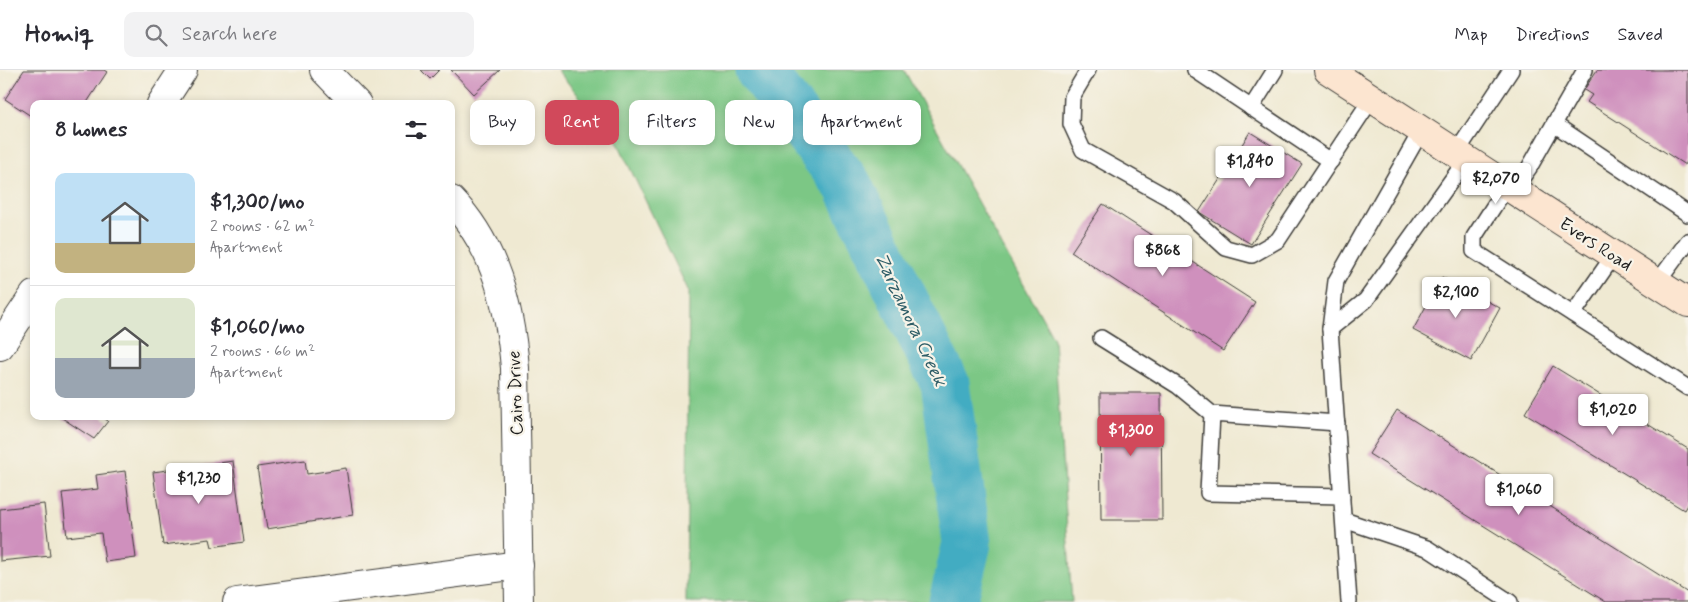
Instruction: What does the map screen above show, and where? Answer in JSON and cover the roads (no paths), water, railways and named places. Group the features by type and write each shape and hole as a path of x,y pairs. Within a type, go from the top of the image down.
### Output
{"main road":[{"name":"Evers Road","path":"1328,70 1688,303"}],"street":[{"path":"163,100 183,70"},
{"path":"324,70 353,100"},
{"name":"Cairo Drive","path":"455,205 474,230 487,254 507,306 512,333 515,368 520,602"},
{"path":"0,346 30,301"},
{"path":"237,602 519,566"}],"lane":[{"path":"1088,70 1072,97 1071,124 1083,150 1174,202 1226,248 1252,256 1278,240 1372,98"},
{"path":"1196,70 1331,161"},
{"path":"1251,108 1275,70"},
{"path":"1330,329 1366,300 1461,157 1512,70"},
{"path":"1585,70 1529,168 1510,188 1474,237 1474,251 1688,388"},
{"path":"1554,124 1688,214"},
{"path":"1350,602 1330,329 1336,280 1421,131"},
{"path":"1657,283 1688,241"},
{"path":"1572,314 1614,255"},
{"path":"1101,338 1178,386 1212,414 1337,423"},
{"path":"1212,414 1208,493 1342,496"},
{"path":"1344,520 1427,548 1510,602"}],"waterway":[{"name":"Zarzamora Creek","path":"760,70 847,184 945,383 967,543 953,602"}]}
